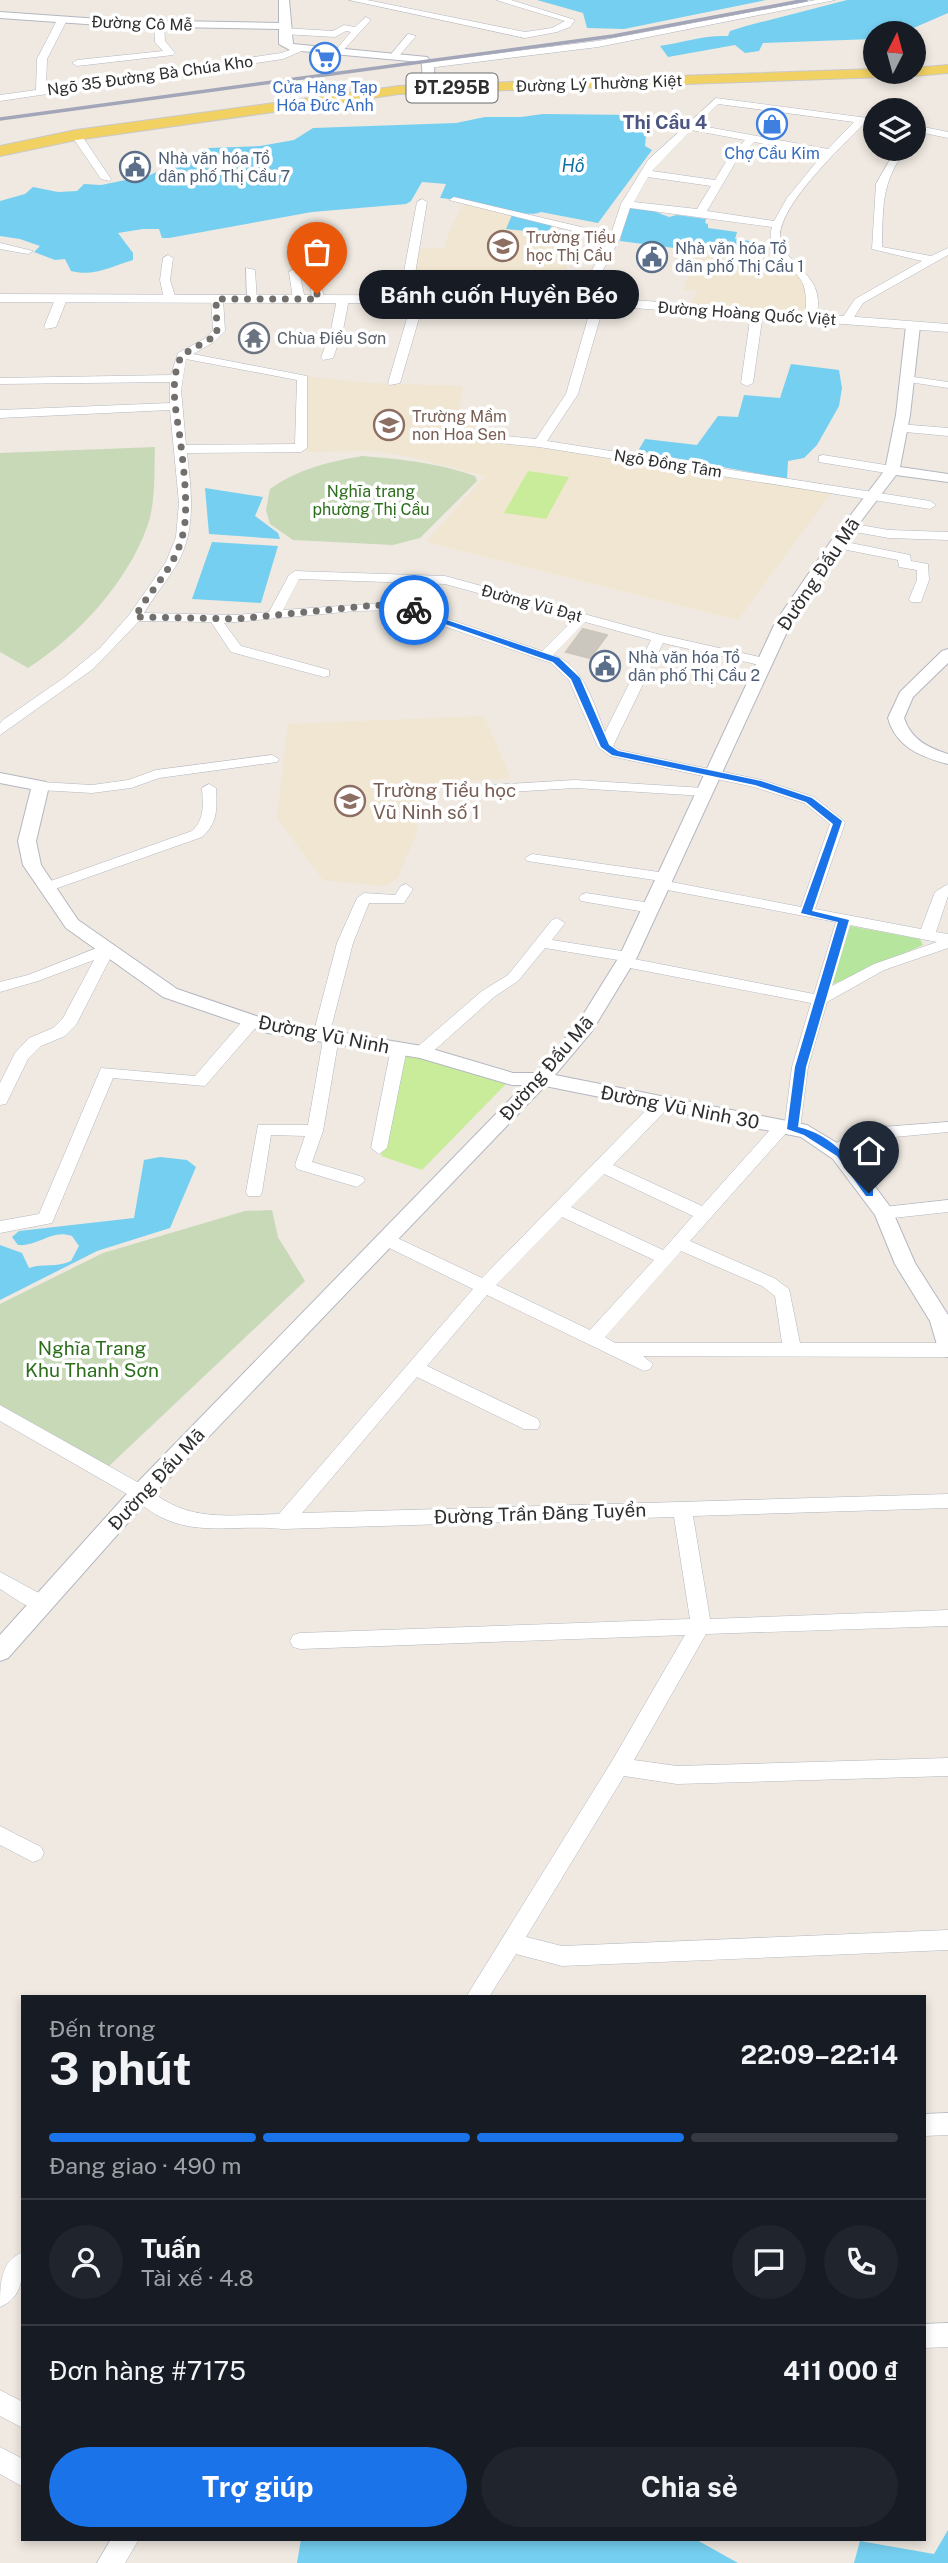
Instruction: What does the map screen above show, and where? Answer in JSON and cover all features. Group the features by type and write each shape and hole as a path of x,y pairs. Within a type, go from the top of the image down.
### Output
{"main road":[{"name":"Đường Lý Thường Kiệt","path":"926,71 948,70"},
{"name":"Đường Lý Thường Kiệt","path":"0,151 76,135 346,96 429,89 863,74"},
{"name":"Đường Hoàng Quốc Việt","path":"0,298 581,300 948,328"}],"street":[{"path":"284,0 285,44 299,50 423,59 428,65 429,89"},
{"path":"354,0 513,33 537,34 561,27 570,20 501,0"},
{"path":"412,10 425,0"},
{"path":"428,65 598,44 830,0"},
{"name":"Đường Cô Mễ","path":"0,15 284,29"},
{"path":"40,91 42,59 62,20"},
{"path":"340,51 366,20"},
{"path":"159,24 160,42 186,70"},
{"path":"284,29 335,34 344,28 357,30"},
{"path":"395,55 411,36"},
{"name":"Ngõ 35 Đường Bà Chúa Kho","path":"0,98 283,56 299,50"},
{"path":"77,63 170,53"},
{"path":"106,59 120,80"},
{"path":"581,300 615,238 626,204 644,173 652,162 716,101 862,120"},
{"path":"811,318 809,284 778,249 773,232 775,224 803,183 862,120"},
{"path":"689,127 830,152"},
{"path":"926,132 948,135"},
{"path":"76,135 106,178"},
{"path":"700,214 731,162 751,138"},
{"path":"891,161 884,169 879,189 877,249 934,260"},
{"path":"644,173 718,184"},
{"path":"454,200 615,238"},
{"path":"394,383 412,298 422,202"},
{"path":"626,204 775,224"},
{"path":"0,246 28,251"},
{"path":"847,320 859,301 948,251"},
{"path":"168,258 165,280 170,299"},
{"path":"250,270 253,299"},
{"path":"314,271 318,299"},
{"path":"294,272 299,299"},
{"path":"50,327 61,299"},
{"path":"0,731 14,715 70,680 113,645 165,576 185,523 182,449 174,378 182,355 217,335 216,299"},
{"path":"327,358 337,330 343,299"},
{"path":"539,443 572,394 599,301"},
{"path":"747,383 757,313"},
{"name":"Đường Đấu Mã","path":"0,1651 141,1493 541,1079 585,1027 626,960 789,612 835,544 892,470 914,326"},
{"path":"182,355 303,379 302,448 182,449"},
{"path":"0,381 174,378"},
{"path":"907,379 948,385"},
{"path":"0,414 176,406"},
{"path":"900,428 948,432"},
{"name":"Ngõ Đồng Tâm","path":"463,436 539,443 930,505"},
{"path":"823,459 948,478"},
{"path":"848,527 901,535 948,536"},
{"path":"835,544 905,558 904,564 923,567 923,580 916,599"},
{"name":"Đường Vũ Đạt","path":"274,614 295,575 445,580 659,638 764,662"},
{"path":"135,617 215,619 377,605 398,606 556,660 575,678 605,747 615,753 637,760 714,772 757,783 809,800 838,823 806,913"},
{"path":"544,656 583,617"},
{"path":"215,619 236,649 324,673"},
{"path":"605,747 659,638"},
{"path":"948,654 906,695 896,718 900,730 912,744 948,760"},
{"path":"0,778 40,786 92,789 131,783 156,774 272,759"},
{"path":"460,791 575,784 704,793"},
{"name":"Đường Vũ Ninh","path":"40,786 27,841 32,865 72,924 170,993 268,1027 422,1052 512,1079 541,1079"},
{"path":"47,887 197,834 207,827 210,815 209,788"},
{"path":"532,858 664,881 948,941"},
{"path":"357,1181 303,1164 315,1131 326,1036 348,936 363,898 399,900 406,889"},
{"path":"927,935 942,892 948,889"},
{"path":"586,898 651,908"},
{"path":"593,1339 704,1214 787,1128 800,1067 844,920"},
{"path":"422,1052 488,994 513,978 544,943 557,923"},
{"path":"544,943 819,1000 872,971 948,941"},
{"path":"0,987 33,978 107,949"},
{"path":"0,1100 21,1057 35,1042 59,1032 70,1020 107,949"},
{"path":"0,1227 46,1219 107,1072 199,1082 252,1021"},
{"path":"379,1148 399,1048"},
{"name":"Đường Vũ Ninh 30","path":"541,1079 807,1132 835,1150 884,1213 905,1264 940,1320 947,1341"},
{"path":"283,1522 484,1287 662,1104"},
{"path":"835,1150 870,1135 948,1127"},
{"path":"254,1192 264,1129 315,1131"},
{"path":"601,1166 704,1214"},
{"path":"884,1213 948,1206"},
{"path":"560,1209 665,1258"},
{"path":"385,1239 644,1364"},
{"path":"678,1243 768,1282 783,1293 792,1350"},
{"path":"614,1349 792,1350 947,1341"},
{"path":"414,1368 531,1424"},
{"name":"Đường Trần Đăng Tuyển","path":"0,1412 141,1493 158,1510 196,1521 283,1522 948,1501"},
{"path":"478,1995 619,1767 701,1625 682,1509"},
{"path":"0,1580 43,1604"},
{"path":"300,1641 948,1618"},
{"path":"619,1767 677,1774 948,1768"},
{"path":"0,1835 33,1853"},
{"path":"511,1943 562,1956 948,1940"},
{"path":"926,2125 948,2124"},
{"path":"0,2295 21,2266"},
{"path":"926,2336 948,2335"},
{"path":"0,2402 21,2415"},
{"path":"0,2460 21,2473"},
{"path":"110,2563 125,2541"}],"shaded area":[{"name":"Trường Tiểu học Thị Cầu","path":"463,204 562,226 556,244 571,250 562,292 411,289 414,249 445,248 449,232"},
{"path":"697,252 785,257 807,282 811,315 691,303 698,290 683,290"},
{"path":"302,376 369,383 463,386 459,414 474,417 473,433 528,441 528,446 832,492 738,620 426,542 485,476 403,455 369,451 306,452"},
{"name":"Trường Tiểu học Vũ Ninh số 1","path":"484,716 511,778 424,784 416,835 397,879 384,886 323,880 277,818 288,724"}],"green space":[{"path":"155,447 150,518 138,548 113,588 82,625 28,668 0,652 0,453"},
{"name":"Nghĩa trang phường Thị Cầu","path":"362,456 433,465 475,476 477,481 420,538 393,545 293,540 270,524 266,510 270,489 291,476 314,467"},
{"path":"528,471 569,477 546,519 504,513"},
{"path":"850,926 920,939 923,945 831,985"},
{"path":"406,1053 501,1080 506,1084 422,1170 381,1156"},
{"name":"Nghĩa Trang Khu Thanh Sơn","path":"272,1210 278,1237 305,1281 109,1466 0,1412 0,1304 103,1253 245,1211"}],"water":[{"path":"537,0 766,0 624,29 587,28 583,13"},
{"path":"847,0 948,0 948,13 926,23 863,21 863,39 763,43 759,51 745,53 735,45 668,57 660,46 728,36 730,31"},
{"name":"Hồ","path":"543,114 637,115 629,126 642,129 646,135 645,146 652,150 598,223 541,212 533,214 508,211 440,198 446,184 422,182 411,201 406,204 312,212 169,238 162,238 159,229 118,233 133,253 133,260 95,272 71,271 65,259 55,260 34,252 40,246 0,236 0,201 25,194 33,187 58,192 77,191 84,184 101,185 150,175 209,148 260,146 294,140 313,128 456,123 485,117"},
{"path":"628,207 646,208 669,217 677,215 706,219 708,228 737,232 735,239 750,241 750,249 755,255 620,241"},
{"path":"512,215 553,224 548,233 506,229"},
{"path":"791,364 839,370 842,388 839,406 817,445 804,458 788,461 787,479 638,451 645,439 697,445 718,416 738,417 744,395 780,398"},
{"path":"205,488 263,497 255,516 278,533 280,539 209,534"},
{"path":"212,542 278,546 261,603 192,599"},
{"path":"160,1157 187,1160 196,1167 170,1228 97,1251 0,1300 0,1245 22,1253 29,1268 71,1261 79,1246 72,1236 51,1236 25,1245 18,1245 12,1237 19,1231 134,1218 144,1160"},
{"path":"948,2530 948,2563 854,2563 860,2541 934,2554"},
{"path":"301,2541 699,2541 738,2563 297,2563"}],"building":[{"path":"583,629 607,635 590,658 566,652"}],"railway":[{"path":"0,119 613,36 806,0"}],"way so far":[{"path":"317,294 318,299 216,299 219,331 217,335 182,355 174,378 182,449 185,523 174,559 165,576 135,617 236,619 377,605 414,610"}],"place":[{"name":"Cửa Hàng Tạp Hóa Đức Anh","path":"325,58"},
{"name":"Chợ Cầu Kim","path":"772,124"},
{"name":"Nhà văn hóa Tổ dân phố Thị Cầu 7","path":"135,167"},
{"name":"Trường Tiểu học Thị Cầu","path":"503,246"},
{"name":"Nhà văn hóa Tổ dân phố Thị Cầu 1","path":"652,257"},
{"name":"Bánh cuốn Huyền Béo","path":"317,294"},
{"name":"Chùa Điều Sơn","path":"254,338"},
{"name":"Trường Mầm non Hoa Sen","path":"389,425"},
{"name":"Nhà văn hóa Tổ dân phố Thị Cầu 2","path":"605,666"},
{"name":"Trường Tiểu học Vũ Ninh số 1","path":"350,801"}],"district":[{"name":"Thị Cầu 4","path":"665,122"}],"route":[{"path":"414,610 556,660 575,678 605,747 615,753 637,760 714,772 757,783 809,800 838,823 806,913 844,920 800,1067 792,1129 807,1132 840,1154 869,1193"}]}
